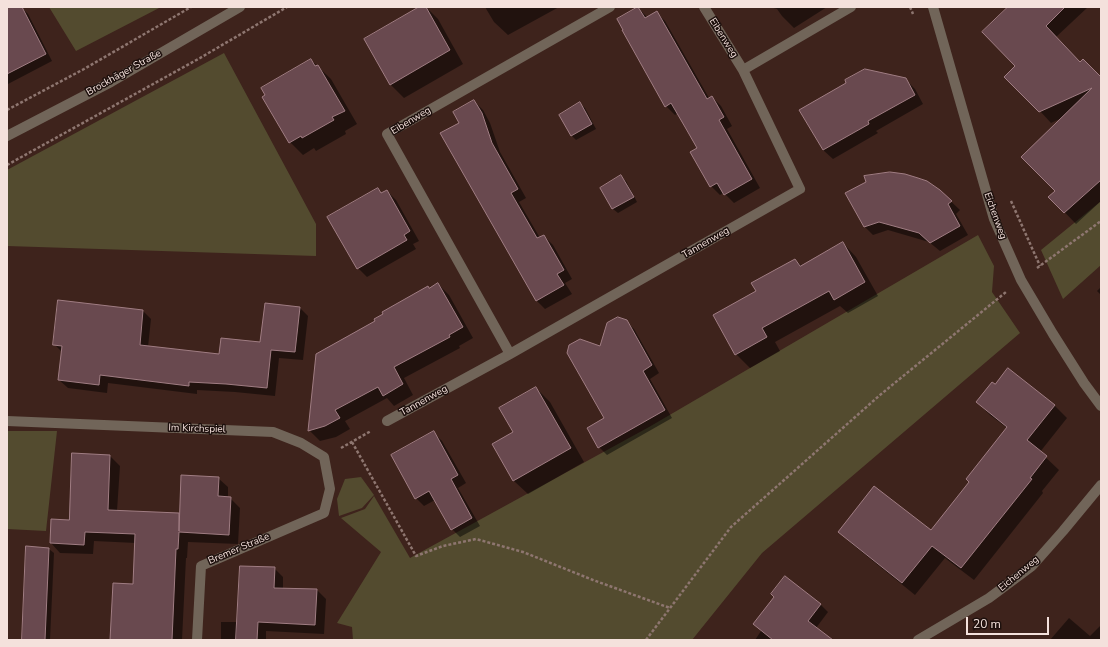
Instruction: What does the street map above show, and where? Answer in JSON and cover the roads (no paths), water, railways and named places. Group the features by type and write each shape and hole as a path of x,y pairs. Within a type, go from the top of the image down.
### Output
{"street":[{"name":"Brockhäger Straße","path":"7,136 111,82 240,7"},
{"name":"Eibenweg","path":"510,354 387,134 610,7"},
{"name":"Eibenweg","path":"704,7 743,70"},
{"path":"743,70 851,7"},
{"name":"Eichenweg","path":"934,7 994,219 1021,280 1060,346 1101,406"},
{"name":"Tannenweg","path":"387,421 510,354 800,189 743,70"},
{"name":"Im Kirchspiel","path":"7,421 273,432 301,443 324,457 330,489 324,513"},
{"name":"Eichenweg","path":"918,640 989,598 1032,566 1101,485"},
{"name":"Bremer Straße","path":"197,640 201,566 324,513"}]}
